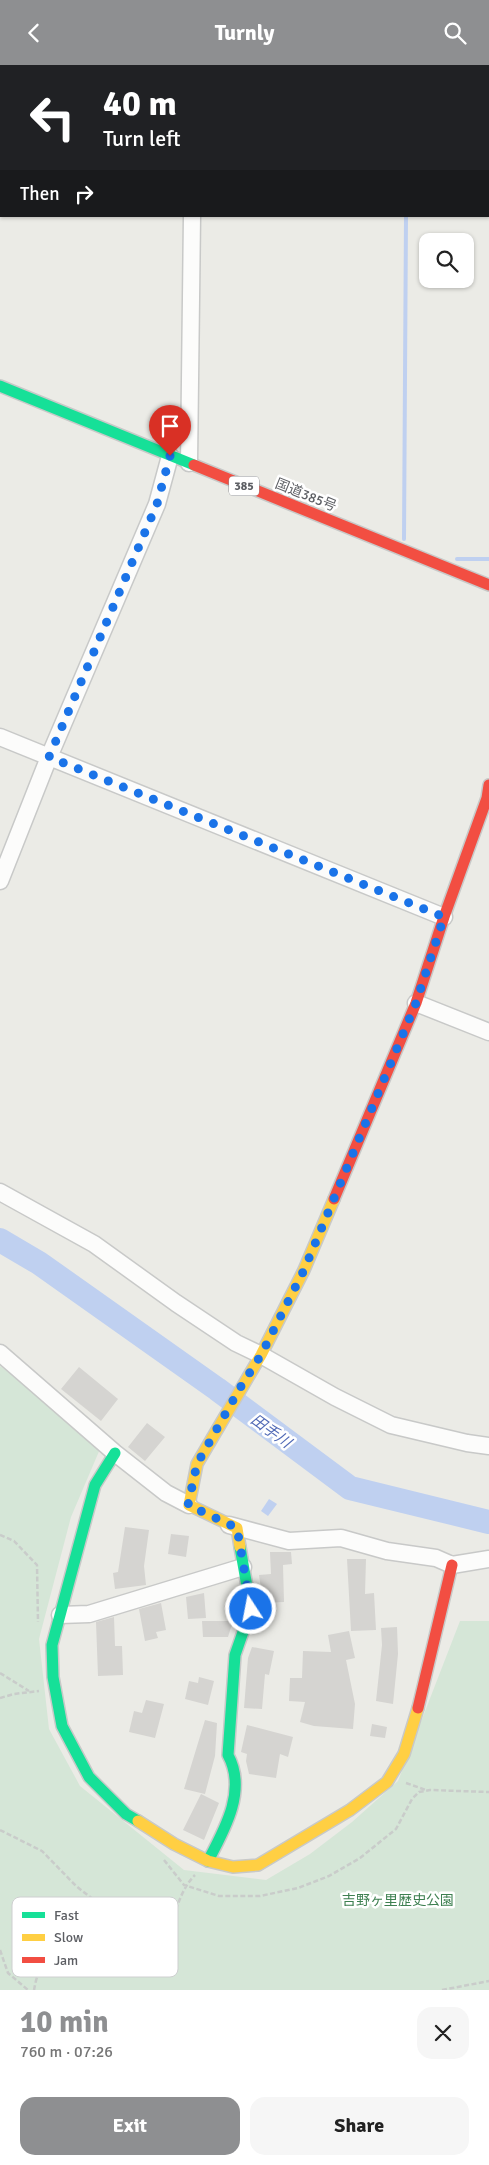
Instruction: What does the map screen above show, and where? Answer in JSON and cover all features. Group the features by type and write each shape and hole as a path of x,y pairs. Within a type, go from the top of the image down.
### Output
{"main road":[{"name":"国道385号","path":"0,386 489,585"},
{"path":"208,1861 224,1831 234,1792 235,1769 228,1755 235,1655 251,1609 237,1528 188,1505 197,1464 261,1355 304,1270 416,1003 444,917 487,798 489,785"},
{"path":"115,1453 95,1485 52,1645 53,1677 62,1725 88,1777 126,1814 174,1844 208,1861 233,1867 258,1865 342,1815 387,1782 404,1754 418,1710 452,1565"}],"street":[{"path":"189,463 192,217"},
{"path":"0,881 49,757 157,504 170,456"},
{"path":"0,737 444,917"},
{"path":"416,1003 489,1032"},
{"path":"0,1192 94,1244 228,1338 335,1397 391,1425 467,1443 489,1446"},
{"path":"0,1353 115,1453 166,1493 188,1505"},
{"path":"229,1525 288,1541 341,1538 387,1551 436,1557 452,1565 489,1559"},
{"path":"60,1615 89,1614 243,1567"}],"path":[{"path":"0,1535 14,1541 37,1565 38,1625"},
{"path":"0,1673 30,1692"},
{"path":"0,1699 40,1690"},
{"path":"0,1830 42,1851 76,1886 90,1897"},
{"path":"178,1904 184,1885 208,1861"},
{"path":"0,1950 8,1973 12,1976"},
{"path":"13,1977 28,1990"},
{"path":"34,1990 37,1977"},
{"path":"442,1990 489,1981"}],"green space":[{"name":"吉野ヶ里歴史公園","path":"0,1366 103,1442 71,1517 39,1639 49,1729 80,1786 184,1870 266,1880 310,1854 352,1822 398,1781 460,1621 489,1621 489,1990 0,1990"}],"water":[{"path":"269,1499 277,1504 268,1516 261,1511"}],"building":[{"path":"79,1367 118,1399 101,1421 61,1389"},
{"path":"147,1423 165,1437 145,1461 128,1447"},
{"path":"125,1527 149,1530 144,1566 146,1585 115,1589 113,1573 118,1572"},
{"path":"171,1534 189,1536 186,1557 168,1554"},
{"path":"270,1552 291,1552 292,1564 283,1565 284,1602 263,1603 259,1575 271,1574"},
{"path":"347,1559 366,1559 365,1594 374,1593 376,1630 351,1631"},
{"path":"204,1593 206,1618 188,1619 186,1597"},
{"path":"161,1603 166,1630 156,1632 158,1638 145,1641 139,1609"},
{"path":"114,1617 115,1646 122,1646 123,1675 98,1676 96,1622"},
{"path":"202,1621 233,1621 228,1637 203,1637"},
{"path":"397,1627 398,1654 393,1704 376,1701 382,1645 381,1628"},
{"path":"349,1631 355,1658 346,1660 355,1704 353,1729 314,1726 300,1722 305,1702 289,1701 290,1678 302,1678 303,1651 331,1652 328,1635"},
{"path":"252,1647 274,1651 269,1675 265,1674 262,1709 244,1708 248,1658"},
{"path":"199,1677 214,1681 208,1705 185,1699 189,1681 198,1683"},
{"path":"146,1700 164,1704 155,1738 129,1732 134,1711 142,1713"},
{"path":"205,1720 217,1723 215,1756 205,1794 184,1789"},
{"path":"372,1724 387,1727 385,1738 370,1736"},
{"path":"247,1725 293,1737 288,1757 280,1754 276,1778 249,1774 246,1761 247,1754 241,1752"},
{"path":"201,1794 219,1803 204,1840 183,1830"}],"waterway":[{"path":"404,539 406,217"},
{"path":"457,559 489,559"},
{"name":"田手川","path":"0,1240 39,1263 217,1389 350,1488 489,1522"}],"traffic: fast":[{"path":"0,386 194,465"},
{"path":"115,1453 95,1485 52,1645 53,1677 62,1726 89,1777 126,1814 138,1821"},
{"path":"208,1861 227,1823 235,1795 233,1768 228,1755 235,1655 251,1609 240,1547"}],"traffic: slow":[{"path":"240,1547 237,1528 189,1505 197,1464 261,1355 304,1270 334,1199"},
{"path":"138,1821 174,1844 208,1861 233,1867 258,1865 350,1810 387,1782 404,1754 418,1708"}],"traffic: jam":[{"path":"194,465 489,585"},
{"path":"334,1199 416,1003 444,917 487,798 489,785"},
{"path":"418,1708 452,1565"}],"route":[{"path":"170,456 157,504 49,757 444,917 416,1003 304,1270 261,1355 197,1464 188,1505 237,1528 251,1609"}]}
